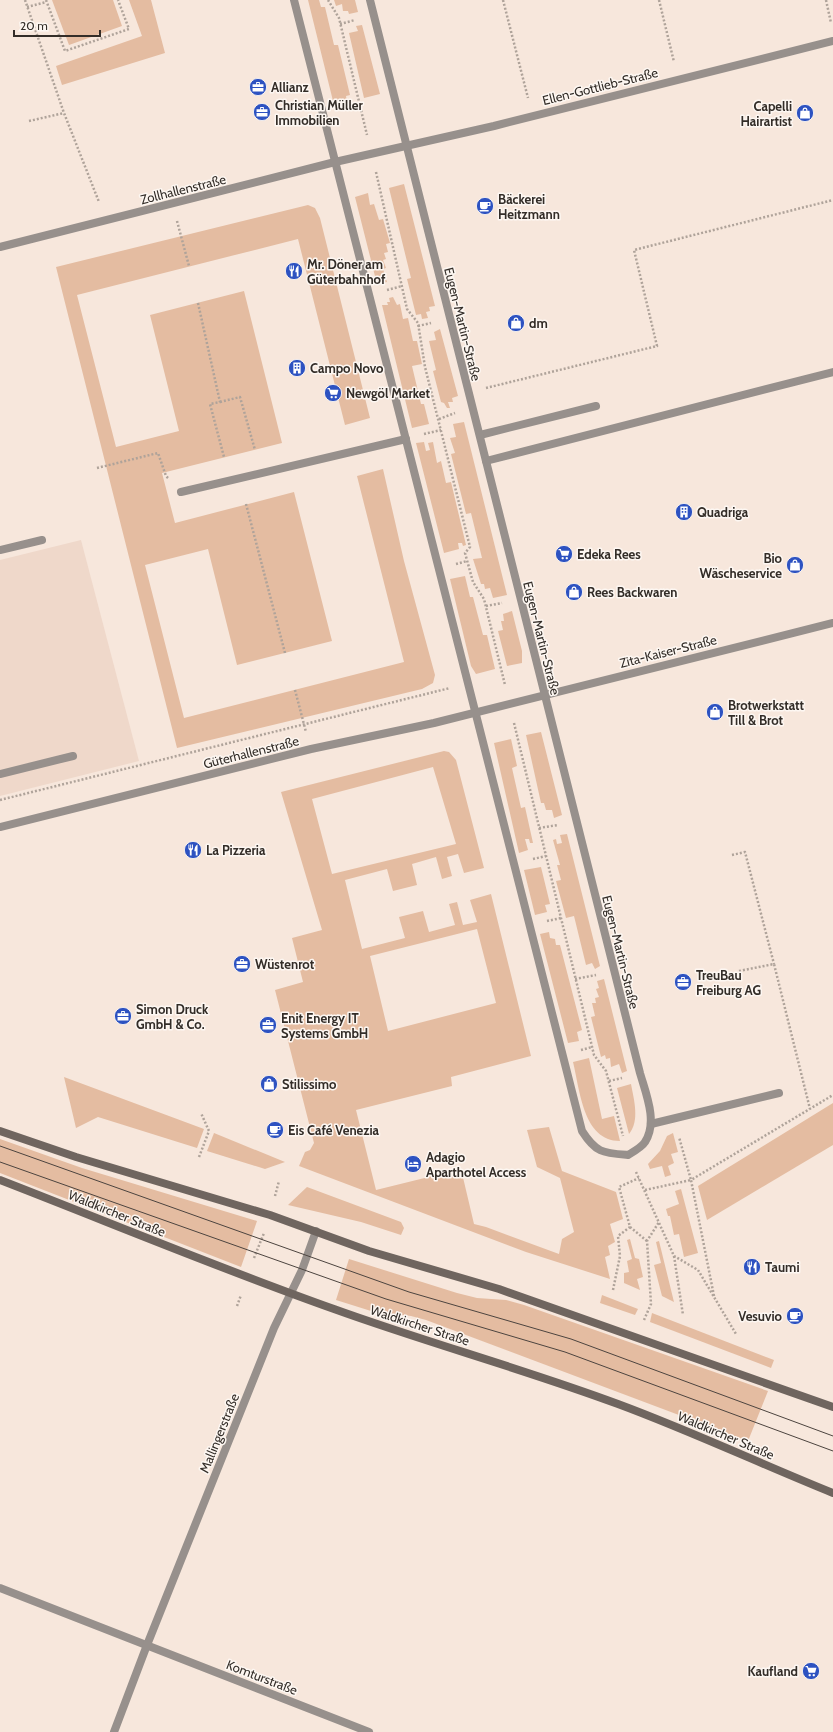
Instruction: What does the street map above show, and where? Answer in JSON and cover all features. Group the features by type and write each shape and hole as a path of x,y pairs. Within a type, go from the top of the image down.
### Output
{"main road":[{"path":"0,1131 76,1157 270,1215 369,1251 499,1289 833,1406"},
{"name":"Waldkircher Straße","path":"0,1180 291,1294 619,1404 725,1446 751,1459 833,1493"}],"street":[{"name":"Eugen-Martin-Straße","path":"294,0 582,1131 591,1145 605,1153 628,1155 645,1143 651,1124 650,1105 636,1059 370,0"},
{"name":"Ellen-Gottlieb-Straße","path":"372,154 494,126 833,41"},
{"name":"Zollhallenstraße","path":"0,247 173,205 335,162 372,154"},
{"path":"486,461 833,372"},
{"path":"480,436 596,406"},
{"path":"182,492 406,439"},
{"path":"0,550 42,540"},
{"name":"Zita-Kaiser-Straße","path":"509,703 833,623"},
{"name":"Güterhallenstraße","path":"0,827 311,750 509,703"},
{"path":"0,774 73,756"},
{"path":"651,1124 779,1093"},
{"name":"Mallingerstraße","path":"146,1645 274,1328 291,1294 316,1231"},
{"name":"Komturstraße","path":"0,1588 369,1732"},
{"path":"114,1732 146,1645"}],"path":[{"path":"25,0 64,113 107,221"},
{"path":"27,7 46,1 65,51 129,29 118,0"},
{"path":"328,0 339,18 367,135"},
{"path":"503,0 533,115"},
{"path":"659,0 679,79"},
{"path":"826,0 832,25"},
{"path":"29,121 64,113"},
{"path":"376,172 408,309 418,323 425,367 470,547 465,553 473,582 484,599 505,682"},
{"path":"468,393 657,346 634,250 833,200"},
{"path":"173,205 189,266"},
{"path":"198,303 220,402"},
{"path":"224,457 210,404 240,397 255,450"},
{"path":"97,468 158,453 166,476 182,492"},
{"path":"246,504 285,653"},
{"path":"0,800 468,684"},
{"path":"295,690 311,750"},
{"path":"513,719 594,1055 606,1071 624,1138"},
{"path":"732,855 745,852 810,1109"},
{"path":"739,971 774,964"},
{"path":"645,1190 691,1180 833,1095"},
{"path":"199,1157 209,1131 201,1113"},
{"path":"675,1119 691,1180 714,1296"},
{"path":"639,1178 619,1187 630,1227 647,1241"},
{"path":"237,1306 270,1215 279,1181"},
{"path":"641,1183 674,1256 683,1315"},
{"path":"651,1304 647,1241 659,1222"},
{"path":"613,1290 620,1256 618,1236 630,1227"},
{"path":"674,1256 698,1270 736,1334"}],"shaded area":[{"path":"52,0 113,0 122,26 69,45"},
{"path":"129,0 151,0 165,53 62,85 56,66 142,36"},
{"path":"308,0 319,0 321,7 325,7 334,45 338,45 350,95 346,96 347,102 334,105"},
{"path":"334,0 355,0 358,12 349,14 348,11 343,11 342,4 336,6"},
{"path":"362,25 380,94 364,98 349,33 358,31 356,26"},
{"path":"404,184 435,306 429,307 430,311 426,312 428,318 422,319 421,314 416,315 407,279 411,278 389,188"},
{"path":"368,193 370,205 374,204 379,220 383,219 390,243 386,244 388,252 384,253 386,259 383,260 386,268 383,269 387,282 377,284 355,197"},
{"path":"308,205 315,208 320,218 370,418 345,425 298,239 77,295 116,447 179,431 150,315 244,291 282,443 162,473 175,523 294,492 332,641 237,665 208,549 145,565 184,718 404,662 357,476 383,469 404,561 435,675 433,683 422,689 177,748 56,267"},
{"path":"393,297 397,305 400,304 403,319 408,318 413,341 417,341 422,364 412,366 421,404 424,404 429,424 412,428 382,305 388,305 387,302 390,302 389,298"},
{"path":"440,329 458,396 452,398 453,402 448,402 450,408 447,408 444,403 441,402 433,371 436,370 429,341 436,340 434,332"},
{"path":"464,422 507,595 493,598 490,588 485,589 484,584 481,584 473,559 482,558 471,513 466,514 451,454 455,453 450,438 456,437 453,424"},
{"path":"424,442 426,451 430,450 428,443 433,442 437,463 441,461 446,483 451,482 466,545 463,546 462,543 458,543 459,549 444,553 416,443"},
{"path":"81,540 139,761 0,796 0,560"},
{"path":"465,576 470,597 473,597 483,635 487,635 495,669 476,674 471,666 450,579"},
{"path":"512,611 522,651 522,663 507,666 498,631 503,630 501,621 504,621 503,614"},
{"path":"541,732 562,815 554,818 552,810 546,810 544,803 541,803 526,735"},
{"path":"511,739 517,766 512,768 521,808 525,807 533,843 530,843 529,839 525,839 528,850 519,853 494,743"},
{"path":"444,751 449,752 456,760 484,868 464,873 458,854 447,857 452,876 442,879 436,857 412,864 417,885 393,891 387,869 345,880 362,949 405,938 399,917 423,911 429,932 455,925 449,904 457,902 463,925 477,922 470,900 491,894 531,1056 451,1077 452,1086 356,1110 376,1190 461,1169 474,1224 559,1254 562,1239 574,1232 560,1178 537,1167 527,1130 549,1127 562,1171 616,1192 623,1219 610,1224 615,1242 608,1246 610,1255 605,1257 610,1279 526,1252 299,1166 305,1152 310,1150 314,1143 275,990 303,982 292,938 322,930 281,792","holes":["433,767 456,844 332,874 312,799","477,929 496,1003 388,1031 370,956"]},
{"path":"567,834 600,966 595,969 592,963 586,965 574,916 566,918 556,881 561,880 557,865 560,865 553,840 556,839 557,844 562,843 560,835"},
{"path":"541,867 550,904 545,905 547,912 535,915 524,870"},
{"path":"549,932 550,938 555,939 556,945 560,945 582,1030 577,1032 579,1041 568,1043 540,934"},
{"path":"604,979 627,1071 622,1073 619,1064 611,1067 610,1058 606,1059 605,1055 601,1057 591,1017 595,1016 592,1003 596,1003 595,998 599,997 596,989 599,988 597,981"},
{"path":"589,1058 602,1119 614,1116 620,1141 608,1139 598,1133 585,1112 573,1062"},
{"path":"64,1077 204,1129 197,1148 98,1117 76,1128"},
{"path":"631,1084 635,1103 635,1117 629,1134 617,1088"},
{"path":"833,1103 833,1145 707,1220 698,1186"},
{"path":"214,1133 285,1162 265,1169 207,1151"},
{"path":"673,1133 678,1152 671,1154 674,1163 668,1166 671,1175 665,1177 662,1166 650,1169 648,1164 660,1151 667,1136"},
{"path":"0,1139 82,1168 257,1221 241,1267 0,1173"},
{"path":"307,1187 401,1222 404,1228 401,1235 361,1222 288,1205"},
{"path":"681,1189 698,1253 684,1257 679,1234 674,1235 670,1216 668,1216 666,1209 679,1204 675,1191"},
{"path":"630,1239 635,1258 639,1259 643,1277 637,1279 640,1290 624,1283 624,1273 629,1272 627,1261 632,1259 627,1240"},
{"path":"659,1241 674,1302 662,1296 654,1265 661,1263 656,1242"},
{"path":"349,1259 457,1293 477,1298 506,1300 524,1305 768,1391 748,1441 426,1320 411,1316 371,1311 336,1300"},
{"path":"602,1295 638,1309 635,1315 600,1303"},
{"path":"652,1313 774,1360 771,1368 650,1322"}],"tram line":[{"path":"0,1146 409,1292 571,1339 833,1436"},
{"path":"0,1162 386,1299 565,1352 833,1451"}],"place":[{"name":"Allianz","path":"258,87"},
{"name":"Christian Müller Immobilien","path":"262,112"},
{"name":"Capelli Hairartist","path":"805,113"},
{"name":"Bäckerei Heitzmann","path":"485,206"},
{"name":"Mr. Döner am Güterbahnhof","path":"294,271"},
{"name":"dm","path":"516,323"},
{"name":"Campo Novo","path":"297,368"},
{"name":"Newgöl Market","path":"333,393"},
{"name":"Quadriga","path":"684,512"},
{"name":"Edeka Rees","path":"564,554"},
{"name":"Bio Wäscheservice","path":"795,565"},
{"name":"Rees Backwaren","path":"574,592"},
{"name":"Brotwerkstatt Till & Brot","path":"715,712"},
{"name":"La Pizzeria","path":"193,850"},
{"name":"Wüstenrot","path":"242,964"},
{"name":"TreuBau Freiburg AG","path":"683,982"},
{"name":"Simon Druck GmbH & Co.","path":"123,1016"},
{"name":"Enit Energy IT Systems GmbH","path":"268,1025"},
{"name":"Stilissimo","path":"269,1084"},
{"name":"Eis Café Venezia","path":"275,1130"},
{"name":"Adagio Aparthotel Access","path":"413,1164"},
{"name":"Taumi","path":"752,1267"},
{"name":"Vesuvio","path":"795,1316"},
{"name":"Kaufland","path":"811,1671"}]}
